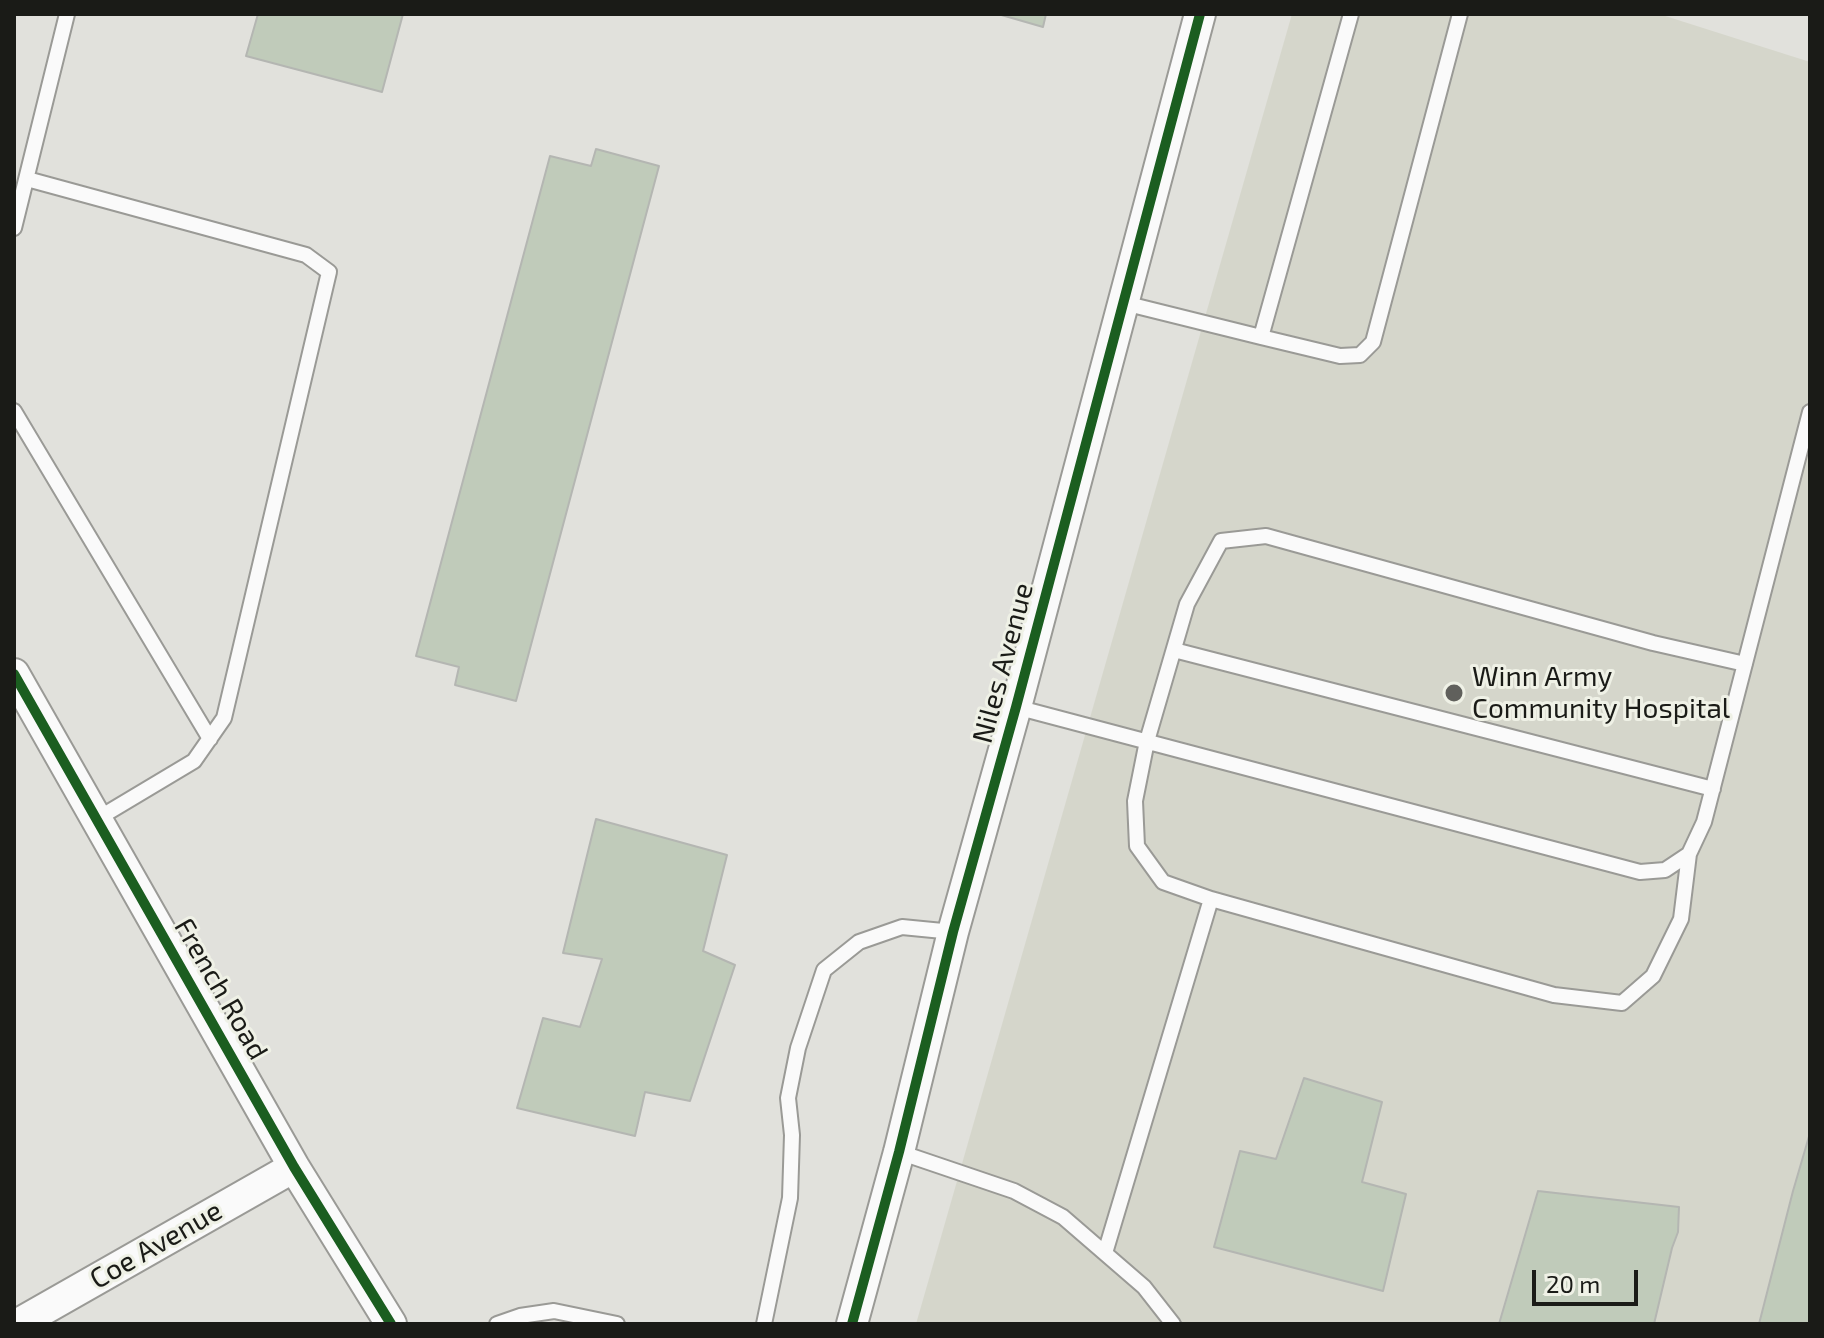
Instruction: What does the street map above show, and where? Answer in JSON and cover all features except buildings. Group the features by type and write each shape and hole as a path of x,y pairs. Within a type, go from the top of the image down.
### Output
{"street":[{"name":"Niles Avenue","path":"852,1324 899,1152 953,932 1200,14"},
{"name":"French Road","path":"14,674 294,1167 391,1324"},
{"name":"Coe Avenue","path":"18,1324 294,1167"}],"lane":[{"path":"14,228 67,14"},
{"path":"1261,337 1351,14"},
{"path":"1124,303 1340,356 1360,355 1373,342 1460,14"},
{"path":"27,179 306,255 329,272 224,718 194,761 97,819"},
{"path":"14,411 210,739"},
{"path":"1745,664 1653,643 1266,536 1221,541 1187,604 1147,741 1135,801 1137,846 1163,882 1211,899 1554,995 1622,1003 1653,976 1681,919 1689,854 1704,822 1713,789 1810,412"},
{"path":"1174,650 1713,789"},
{"path":"1016,707 1640,872 1665,870 1689,854"},
{"path":"1105,1253 1211,899"},
{"path":"764,1324 790,1198 792,1135 788,1098 798,1048 824,970 859,942 902,927 953,932"},
{"path":"899,1152 1014,1191 1063,1217 1144,1287 1173,1324"},
{"path":"497,1324 520,1316 554,1311 617,1324"}],"shaded area":[{"name":"Winn Army Community Hospital","path":"1292,14 1659,14 1810,62 1810,1324 916,1324"}],"cycle path":[{"path":"852,1324 899,1152 953,932 1200,14"},
{"path":"14,674 294,1167 391,1324"}],"place":[{"name":"Winn Army Community Hospital","path":"1454,693"}]}
